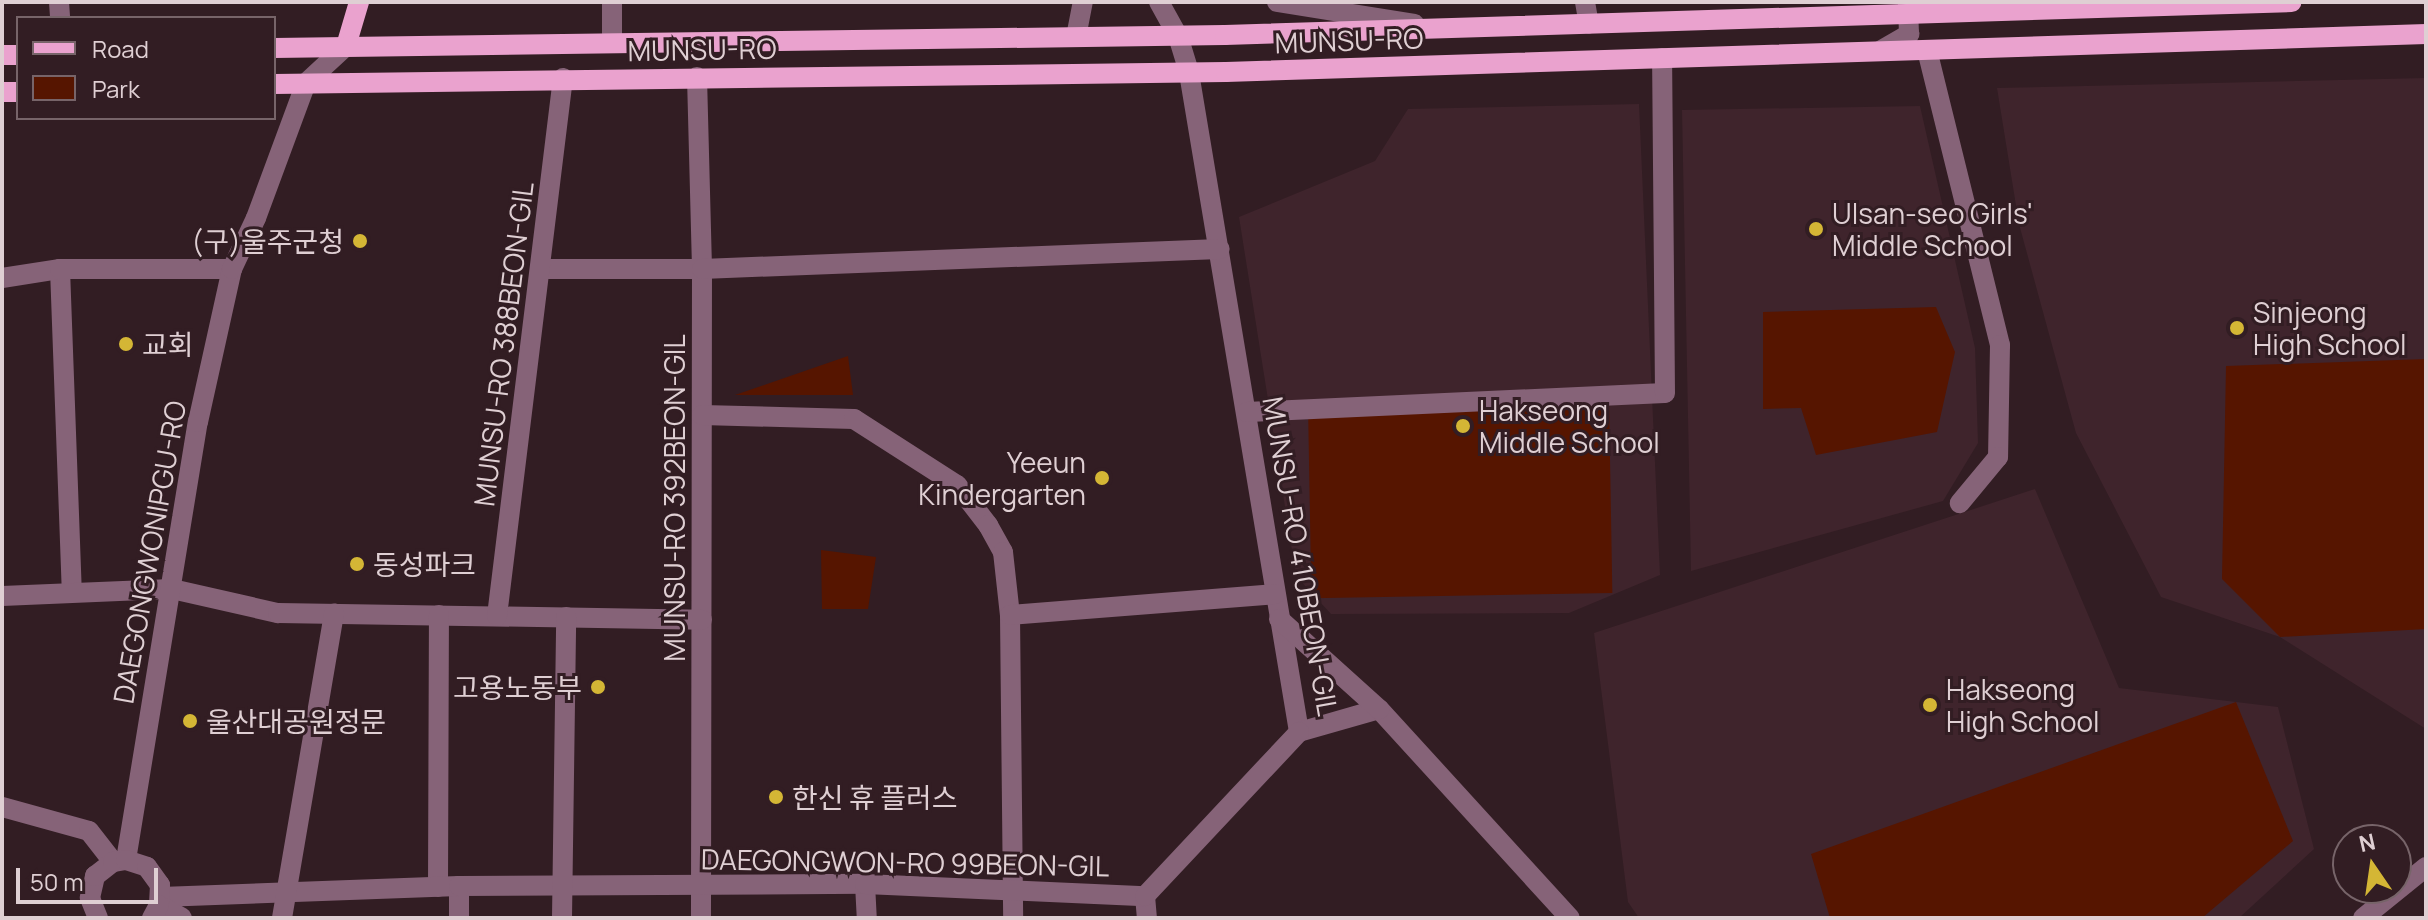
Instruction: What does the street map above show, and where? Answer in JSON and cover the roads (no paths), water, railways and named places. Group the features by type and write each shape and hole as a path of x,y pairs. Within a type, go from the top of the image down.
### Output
{"main road":[{"path":"346,46 359,2"},
{"name":"MUNSU-RO","path":"276,48 1178,36 1589,24 1909,8 2001,6 2078,9 2291,2"},
{"path":"2077,45 2042,41 2031,28 2045,15 2078,9"},
{"name":"MUNSU-RO","path":"276,84 563,78 1189,73 2426,34"}],"street":[{"path":"612,2 612,42"},
{"path":"1076,37 1083,2"},
{"name":"MUNSU-RO 410BEON-GIL","path":"1159,2 1178,36 1189,73 1299,732 1379,709 1570,918"},
{"path":"1277,2 1446,28"},
{"path":"1585,2 1589,24"},
{"path":"1880,51 1905,39 1909,8"},
{"name":"DAEGONGWONIPGU-RO","path":"120,861 172,589 198,422 232,269 306,83 346,46"},
{"path":"1927,50 2000,345 1998,457 1960,503"},
{"path":"1247,412 1665,393 1662,58"},
{"name":"MUNSU-RO 392BEON-GIL","path":"697,77 702,269 701,918"},
{"name":"MUNSU-RO 388BEON-GIL","path":"497,616 542,269 563,78"},
{"path":"542,269 702,269 1220,249"},
{"path":"2,278 60,269 232,269"},
{"path":"60,269 72,592"},
{"path":"702,415 854,419 945,477 988,525 1003,552 1010,615 1013,918"},
{"path":"2,596 172,589 278,613 702,620"},
{"path":"1010,615 1275,594"},
{"path":"282,918 334,613"},
{"path":"439,615 449,887 459,918"},
{"path":"562,918 566,617"},
{"path":"1279,619 1379,709"},
{"name":"DAEGONGWON-RO 99BEON-GIL","path":"157,907 285,893 449,887 865,884 1012,886 1145,896 1299,732"},
{"path":"2,807 89,831 120,861 155,875 157,907 182,918"},
{"path":"98,918 91,887 120,861"},
{"path":"2363,918 2426,867"},
{"path":"865,884 867,918"},
{"path":"1145,896 1147,918"}],"place":[{"name":"Ulsan-seo Girls' Middle School","path":"1816,229"},
{"name":"(구)울주군청","path":"360,241"},
{"name":"Sinjeong High School","path":"2237,328"},
{"name":"교회","path":"126,344"},
{"name":"Hakseong Middle School","path":"1463,426"},
{"name":"Yeeun Kindergarten","path":"1102,478"},
{"name":"동성파크","path":"357,564"},
{"name":"고용노동부","path":"598,687"},
{"name":"Hakseong High School","path":"1930,705"},
{"name":"울산대공원정문","path":"190,721"},
{"name":"한신 휴 플러스","path":"776,797"}]}
